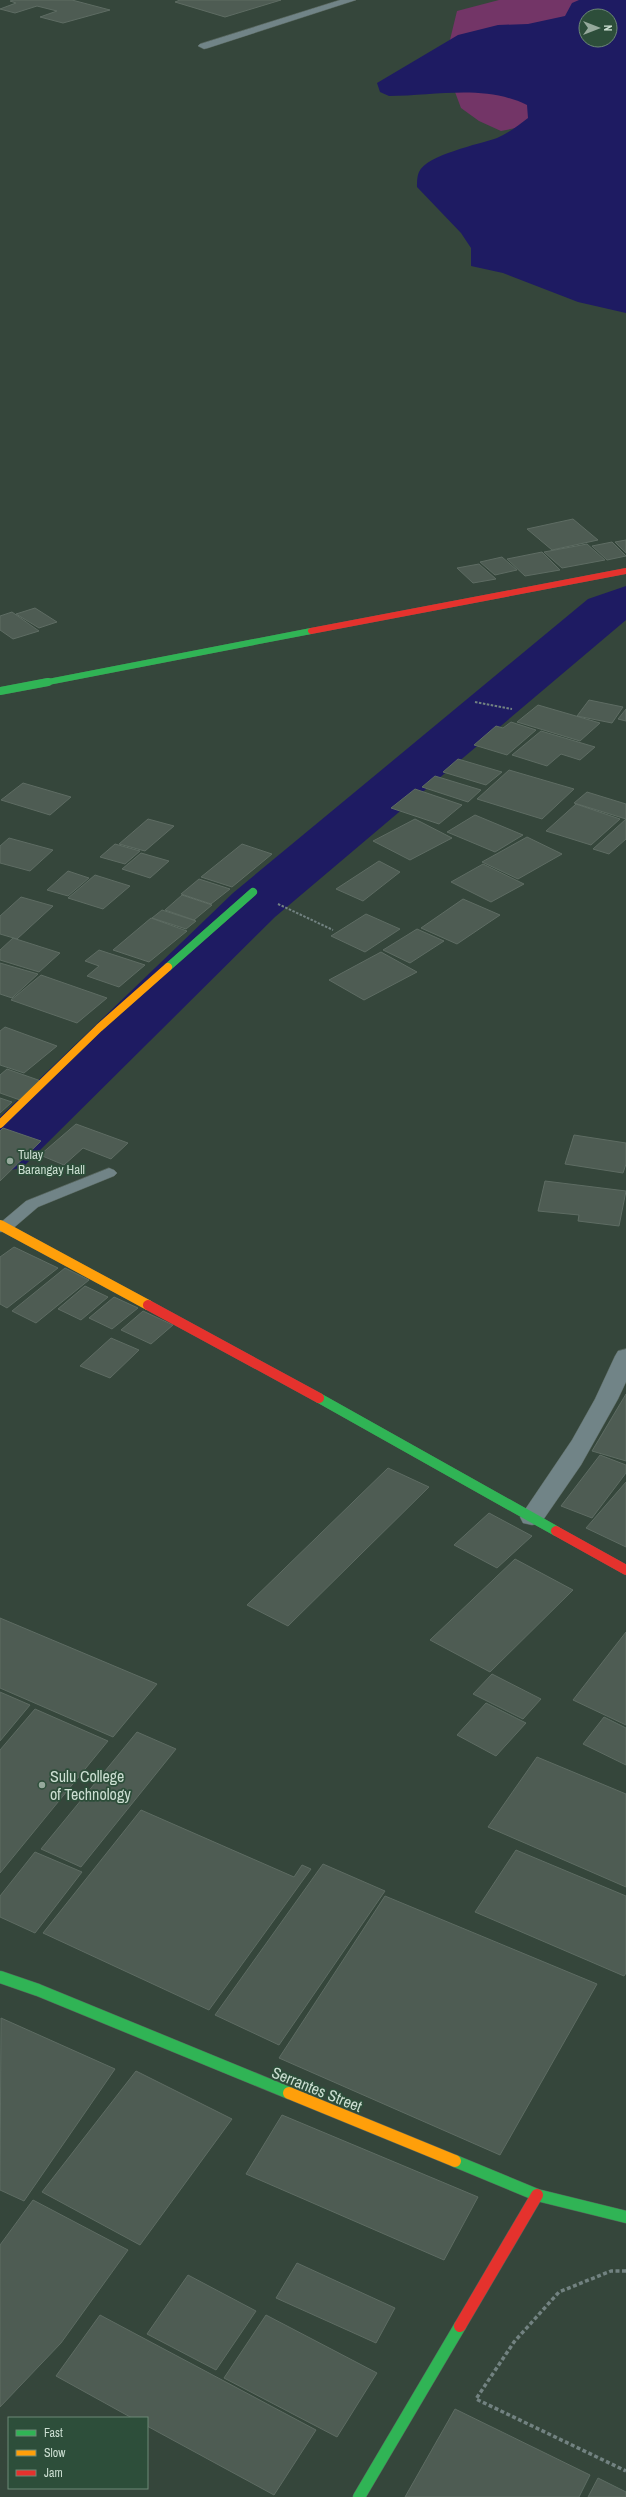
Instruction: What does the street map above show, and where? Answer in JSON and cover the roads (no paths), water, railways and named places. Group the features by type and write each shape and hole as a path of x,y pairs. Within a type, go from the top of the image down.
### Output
{"street":[{"path":"204,46 351,0"},
{"path":"0,691 626,571"},
{"path":"0,1124 26,1101 99,1028 252,892"},
{"path":"2,1227 626,1570"},
{"path":"532,1517 566,1472 592,1429 626,1356"},
{"name":"Serrantes Street","path":"0,1977 45,1993 537,2195 626,2217"},
{"path":"359,2497 537,2195"}],"lane":[{"path":"2,1227 32,1204 109,1173"}],"waterway":[{"path":"0,1153 254,905 606,610 626,601"}],"place":[{"name":"Tulay Barangay Hall","path":"10,1161"},
{"name":"Sulu College of Technology","path":"42,1785"}]}
